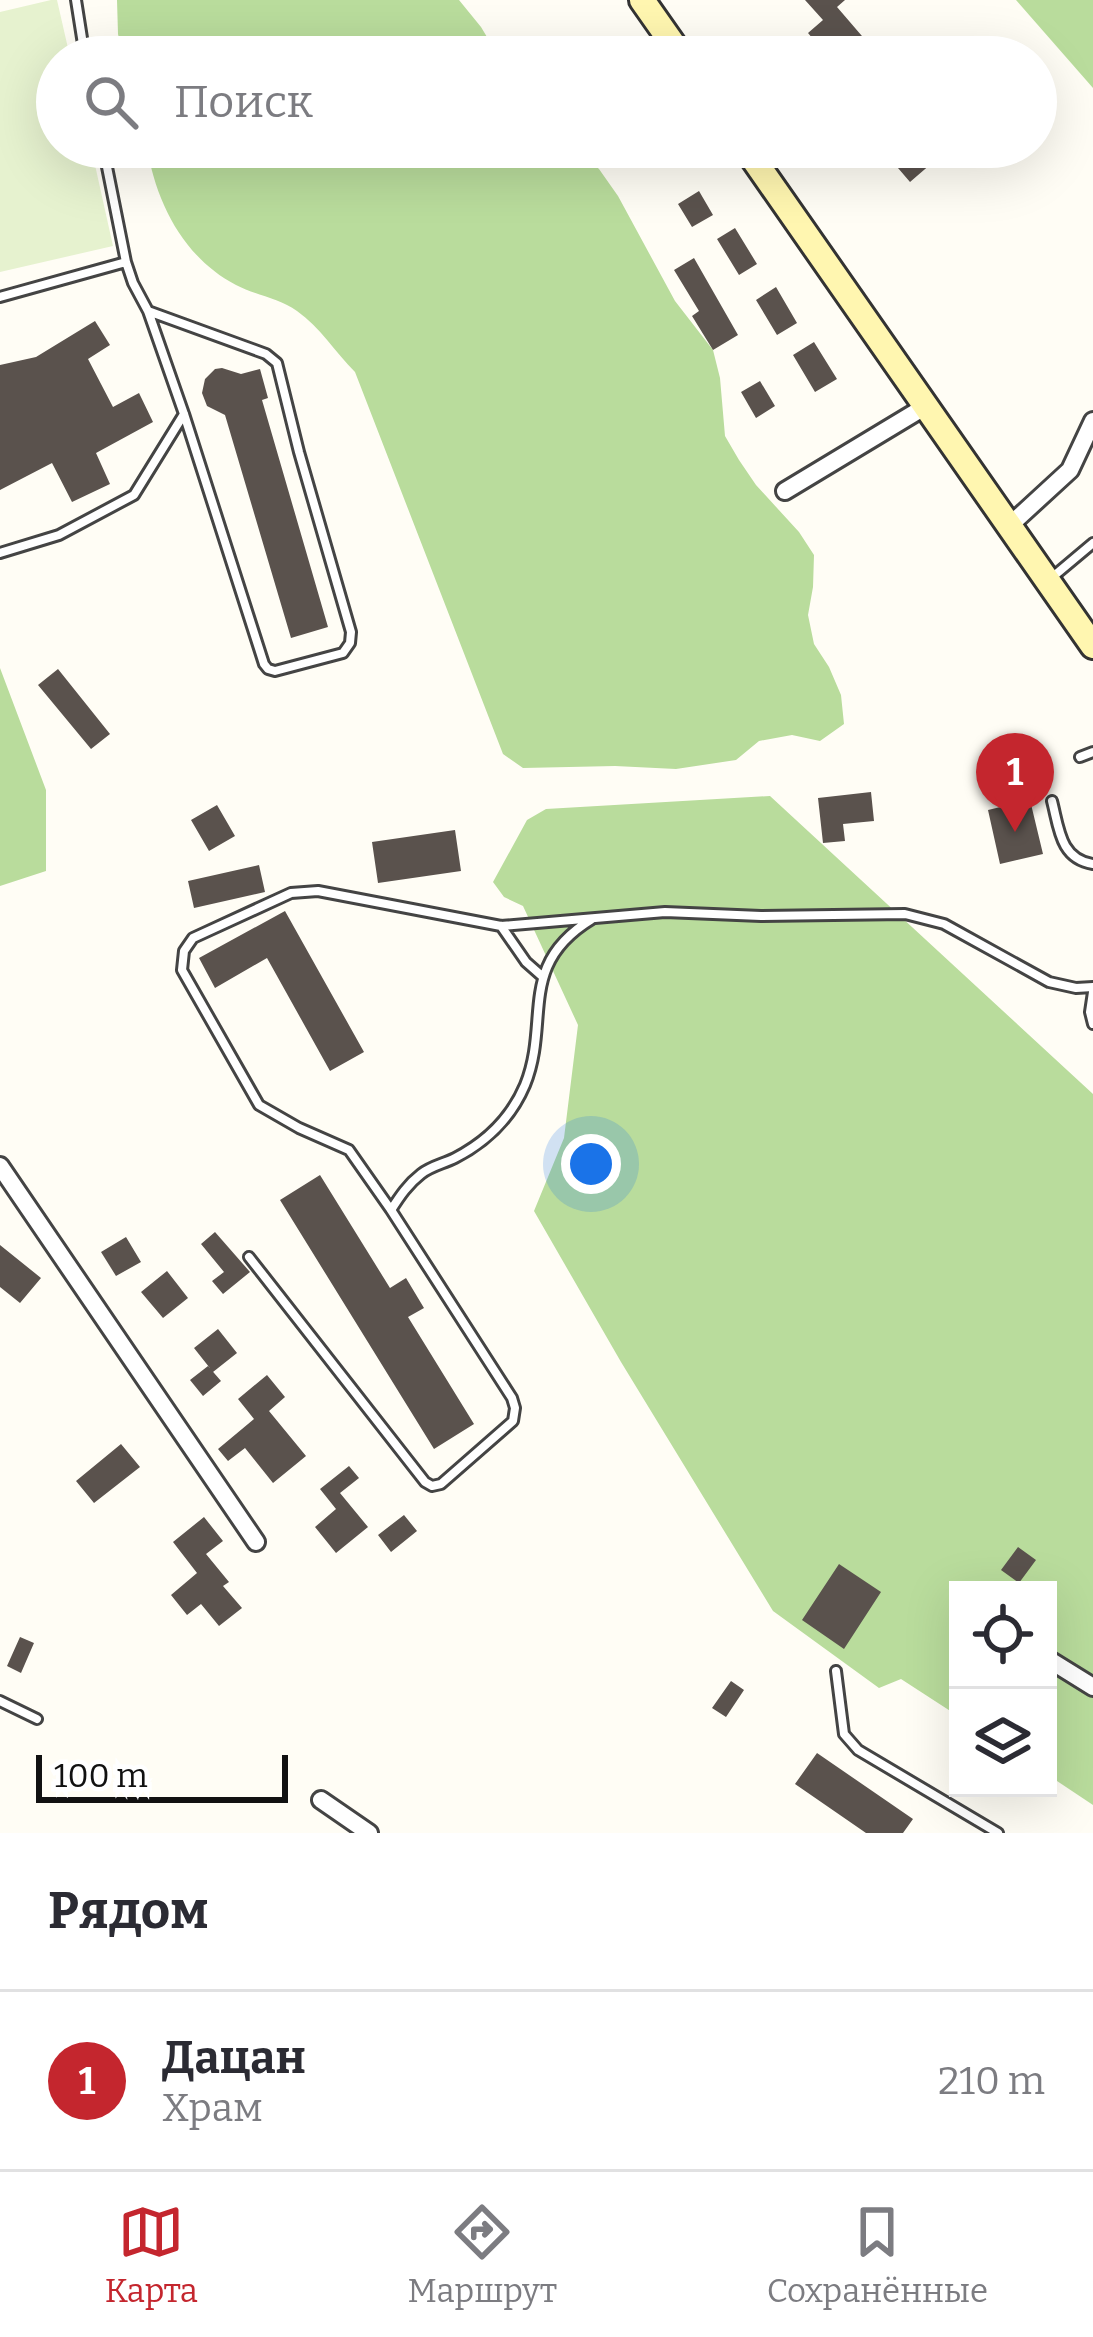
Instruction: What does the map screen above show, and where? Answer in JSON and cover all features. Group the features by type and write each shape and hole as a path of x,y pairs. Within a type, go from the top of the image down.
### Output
{"main road":[{"path":"642,0 667,36"},
{"path":"760,168 1093,646"}],"street":[{"path":"784,491 926,406"},
{"path":"1009,526 1070,470 1093,421"},
{"path":"0,1166 256,1543"},
{"path":"1057,1665 1093,1687"},
{"path":"321,1800 369,1833"}],"lane":[{"path":"76,0 82,36"},
{"path":"107,168 127,262 184,414 264,664 275,671 343,652 351,632 277,363 266,354 148,311"},
{"path":"0,297 127,262"},
{"path":"0,553 59,535 134,495 184,414"},
{"path":"1048,581 1093,543"},
{"path":"1080,757 1093,752"},
{"path":"1052,801 1063,845 1072,857 1093,864"},
{"path":"249,1257 425,1482 441,1484 513,1420 512,1398 349,1150 260,1105 182,970 184,951 193,938 290,892 318,891 501,926 665,912 905,914 944,924 1049,982 1093,990 1093,1024"},
{"path":"391,1210 424,1171 485,1140 505,1118 524,1087 533,1058 536,1015 550,959 566,937 593,918"},
{"path":"501,926 543,977"},
{"path":"836,1671 844,1735 858,1750 998,1833"},
{"path":"0,1701 37,1719"}],"green space":[{"path":"57,0 65,36 36,36 36,168 96,168 113,246 0,272 0,12"},
{"path":"117,0 459,0 486,36 118,36"},
{"path":"1016,0 1093,0 1093,88 1057,47 1057,36 1048,36"},
{"path":"151,168 598,168 675,301 713,350 725,436 756,485 814,555 808,615 814,644 841,695 844,724 820,741 792,735 759,741 736,760 676,769 523,768 503,754 355,372 297,311 236,285 201,260 175,227"},
{"path":"0,668 46,790 46,871 0,886"},
{"path":"770,796 1093,1094 1093,1805 1057,1781 1057,1581 949,1581 949,1710 901,1679 879,1688 773,1611 534,1211 564,1138 578,1025 523,906 504,897 493,882 527,820 546,809"}],"building":[{"path":"805,0 845,0 837,7 862,36 810,36 808,33 823,20"},
{"path":"898,168 926,168 910,182"},
{"path":"699,191 713,215 692,227 678,204"},
{"path":"735,228 757,264 739,275 717,239"},
{"path":"694,258 738,335 713,350 692,316 699,311 674,270"},
{"path":"776,287 797,323 777,335 756,300"},
{"path":"95,321 110,345 88,359 113,407 139,393 153,422 96,453 110,484 72,502 52,463 0,490 0,365 36,357"},
{"path":"814,342 837,379 815,392 793,355"},
{"path":"222,368 241,374 260,369 268,398 262,400 328,627 291,638 225,415 207,406 202,393 205,379"},
{"path":"760,381 775,406 756,418 741,392"},
{"path":"58,669 110,734 91,749 38,685"},
{"path":"871,792 874,821 843,824 845,841 823,843 818,798"},
{"path":"1030,800 1043,854 1000,864 988,810"},
{"path":"217,805 235,836 209,851 191,820"},
{"path":"455,830 461,871 378,883 372,842"},
{"path":"259,865 265,892 194,908 188,881"},
{"path":"285,911 364,1052 330,1071 267,958 215,988 199,958"},
{"path":"320,1175 390,1288 406,1278 424,1308 408,1317 474,1424 434,1449 280,1200"},
{"path":"215,1232 250,1272 223,1294 212,1281 224,1272 201,1244"},
{"path":"126,1237 141,1262 116,1276 101,1252"},
{"path":"0,1245 41,1278 20,1303 0,1287"},
{"path":"167,1271 188,1298 163,1318 141,1292"},
{"path":"218,1329 237,1353 213,1372 194,1348"},
{"path":"208,1366 221,1381 203,1396 190,1380"},
{"path":"267,1375 285,1397 269,1411 306,1456 273,1483 245,1448 228,1461 218,1449 254,1419 238,1399"},
{"path":"121,1444 140,1467 94,1503 76,1481"},
{"path":"349,1466 359,1478 340,1493 368,1527 336,1553 315,1527 336,1509 320,1489"},
{"path":"404,1515 417,1531 391,1552 378,1535"},
{"path":"204,1517 223,1541 206,1554 229,1582 223,1586 242,1608 219,1626 201,1604 187,1615 171,1595 197,1573 173,1542"},
{"path":"1018,1547 1036,1560 1020,1581 1001,1570"},
{"path":"839,1564 881,1592 844,1649 802,1620"},
{"path":"20,1637 34,1643 21,1673 7,1666"},
{"path":"731,1681 744,1690 726,1717 712,1708"},
{"path":"817,1753 913,1819 903,1833 866,1833 795,1784"}],"place":[{"name":"Дацан","path":"1015,832"}]}
